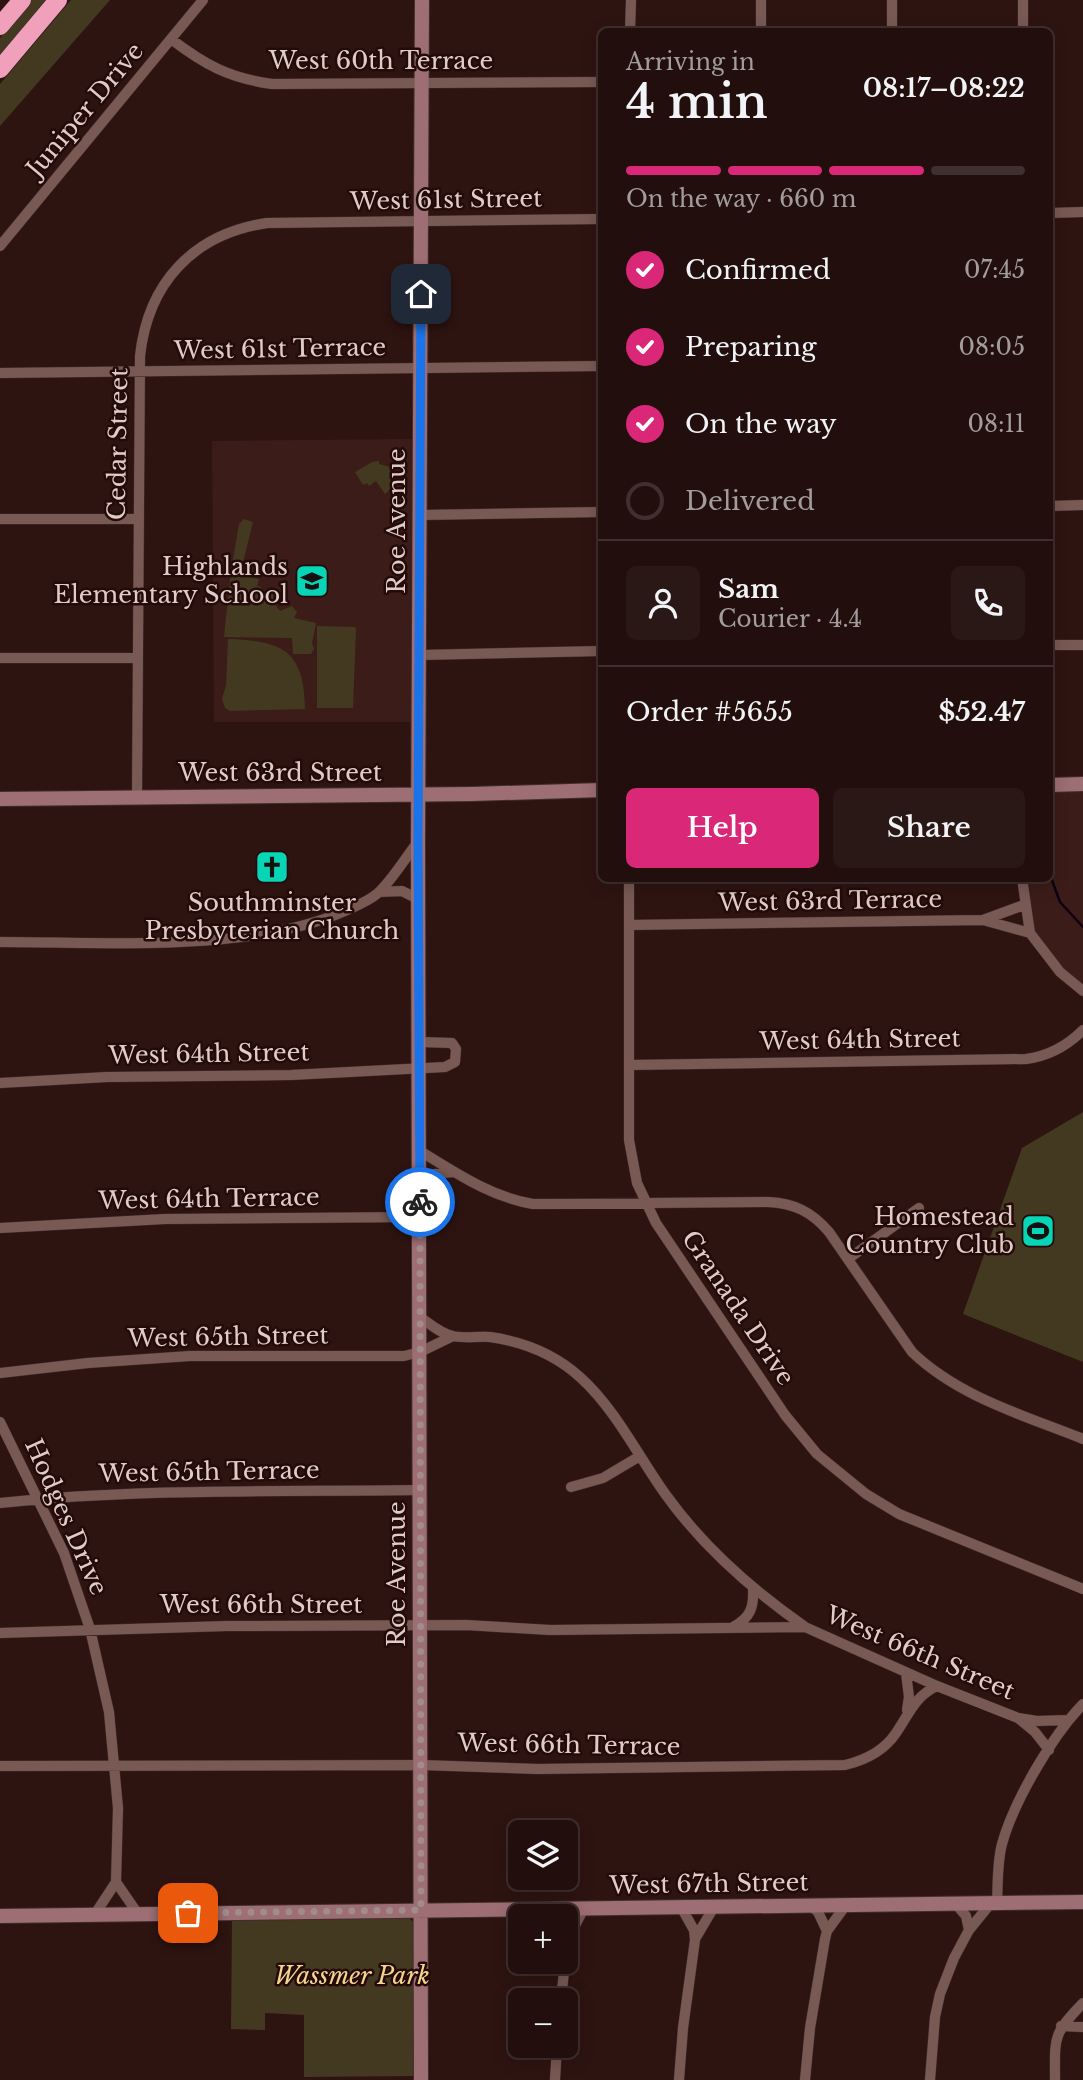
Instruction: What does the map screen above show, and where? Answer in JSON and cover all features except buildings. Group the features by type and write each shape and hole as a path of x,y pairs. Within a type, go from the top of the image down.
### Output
{"highway":[{"path":"0,26 22,0"},
{"path":"0,69 58,0"}],"main road":[{"name":"Roe Avenue","path":"421,2080 418,841 422,0"},
{"path":"1053,785 1083,784"},
{"name":"West 63rd Street","path":"0,799 419,795 598,790"},
{"name":"West 67th Street","path":"578,1909 1083,1902"},
{"name":"West 67th Street","path":"0,1916 421,1910 508,1911"}],"street":[{"name":"Juniper Drive","path":"0,246 203,0"},
{"path":"630,28 631,0"},
{"path":"761,0 761,28"},
{"path":"892,0 892,28"},
{"path":"1023,0 1023,28"},
{"name":"West 60th Terrace","path":"171,39 205,64 251,81 421,84 598,82"},
{"path":"1053,213 1083,212"},
{"name":"West 61st Street","path":"290,223 598,219"},
{"name":"Cedar Street","path":"137,797 140,372 145,322 156,298 177,267 207,243 232,231 267,223 290,223"},
{"name":"West 61st Terrace","path":"0,373 598,366"},
{"path":"1053,506 1083,505"},
{"path":"420,515 598,512"},
{"path":"0,519 138,519"},
{"path":"1053,645 1083,645"},
{"path":"420,655 598,652"},
{"path":"0,657 138,658"},
{"path":"379,892 418,841"},
{"name":"Granada Drive","path":"629,882 629,1140 633,1169 656,1223 785,1415 817,1454 839,1474 899,1514 1083,1589"},
{"path":"1023,882 1024,905 1030,933 1060,972 1083,991"},
{"path":"0,942 169,941 264,934 324,920 379,892 401,891 418,899"},
{"path":"983,920 1024,905"},
{"name":"West 63rd Terrace","path":"629,925 983,920 1030,933"},
{"name":"West 64th Street","path":"629,1065 1026,1059 1045,1055 1070,1042 1083,1030"},
{"path":"420,1042 448,1042 454,1046 457,1054 453,1065 420,1068"},
{"name":"West 64th Street","path":"0,1083 107,1077 291,1075 420,1068"},
{"path":"420,1152 492,1193 513,1201 548,1204 768,1202 802,1209 819,1221 912,1352 940,1376 974,1395 1083,1439"},
{"path":"420,1183 435,1174 454,1172"},
{"path":"848,1259 919,1208"},
{"name":"West 64th Terrace","path":"0,1228 178,1219 419,1217"},
{"name":"West 65th Street","path":"421,1317 453,1336 486,1337 515,1342 556,1359 581,1377 598,1396 684,1519 708,1548 754,1589 805,1627"},
{"name":"West 65th Street","path":"0,1373 136,1359 215,1356 404,1356 420,1352 453,1336"},
{"name":"Hodges Drive","path":"0,1422 64,1553 90,1629 108,1712 115,1766 118,1808 116,1881"},
{"path":"571,1487 603,1478 640,1456"},
{"name":"West 65th Terrace","path":"0,1503 115,1493 420,1490"},
{"path":"733,1628 744,1621 752,1611 754,1589"},
{"name":"West 66th Street","path":"0,1633 227,1626 420,1625 550,1630 805,1627 906,1673 1018,1718 1037,1721 1068,1720"},
{"path":"906,1673 909,1697 906,1714"},
{"name":"West 66th Terrace","path":"0,1766 421,1765 538,1769 845,1765 873,1755 885,1746 896,1734 916,1701 937,1686"},
{"path":"930,2080 932,2040 940,1994 954,1958 969,1930 994,1903 1002,1845 1010,1821 1049,1750 1068,1720 1083,1704"},
{"path":"1018,1718 1035,1732 1049,1750"},
{"path":"95,1914 116,1881 138,1914"},
{"path":"955,1903 966,1916 969,1930"},
{"path":"810,1905 818,1912 827,1931"},
{"path":"805,2080 810,2028 827,1931 846,1905"},
{"path":"679,2080 695,1940 694,1930 681,1907"},
{"path":"695,1940 714,1907"},
{"path":"578,1917 583,1908"},
{"path":"1083,2003 1083,2012"},
{"path":"1055,2080 1055,2040 1061,2026 1083,2003"},
{"path":"1061,2026 1083,2026"},
{"path":"555,2080 556,2058"}],"shaded area":[{"name":"Highlands Elementary School","path":"412,439 411,722 214,722 212,441"},
{"path":"1083,787 1083,986 1060,968 1035,934 1026,882 1053,882 1053,788"}],"green space":[{"path":"31,0 46,0 0,57 0,38"},
{"path":"71,0 110,0 0,126 0,84"},
{"path":"379,461 379,464 390,467 395,477 393,487 385,494 376,481 369,486 367,483 363,485 355,472"},
{"path":"244,519 253,522 243,570 251,572 250,577 259,579 257,586 261,587 260,591 274,595 273,602 280,611 292,606 297,612 294,618 316,623 312,643 314,649 311,654 293,654 292,638 224,637 231,571 239,524"},
{"path":"317,626 356,629 353,708 317,708"},
{"path":"228,639 263,642 287,653 295,661 300,673 305,709 230,711 225,708 222,699 226,685"},
{"name":"Homestead Country Club","path":"1083,1112 1083,1362 963,1314 1022,1148"},
{"name":"Wassmer Park","path":"406,1914 413,1922 414,2076 304,2077 304,2015 265,2013 265,2030 231,2029 232,1916"}],"waterway":[{"path":"1053,882 1060,902 1083,927"}],"way so far":[{"path":"188,1913 421,1910 420,1202"}],"place":[{"name":"Highlands Elementary School","path":"312,581"},
{"name":"Southminster Presbyterian Church","path":"272,867"},
{"name":"Homestead Country Club","path":"1038,1231"}],"route":[{"path":"420,1202 418,841 421,294"}]}
